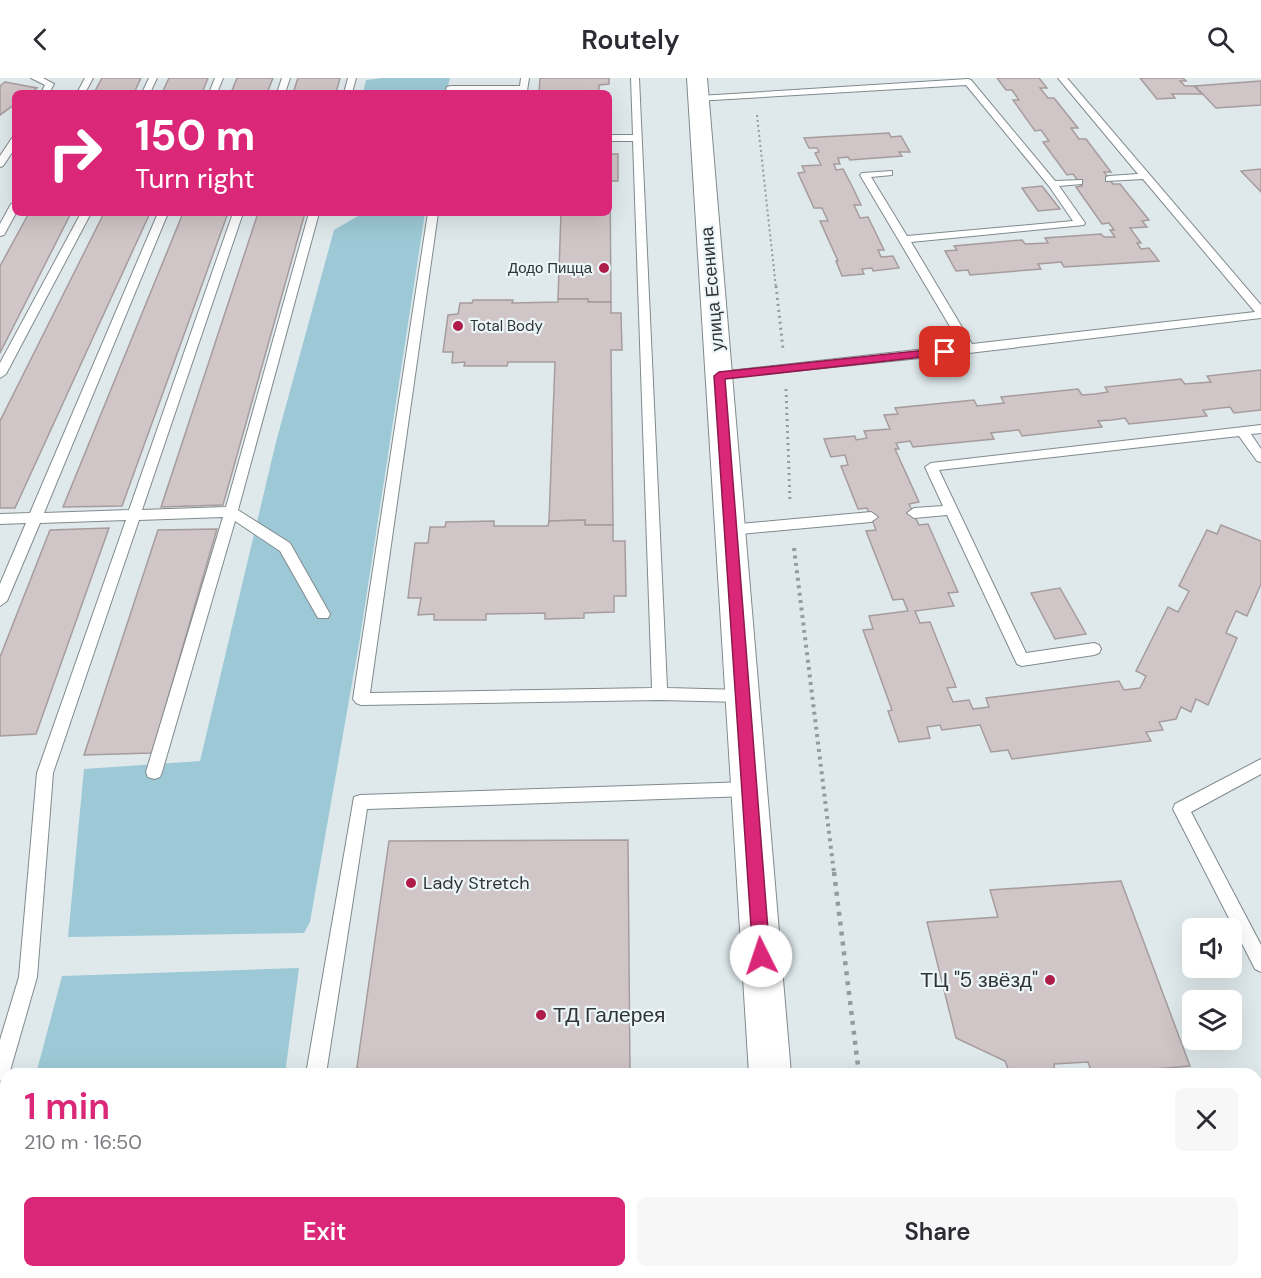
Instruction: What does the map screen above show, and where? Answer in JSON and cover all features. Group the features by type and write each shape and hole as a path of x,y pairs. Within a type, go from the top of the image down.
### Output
{"street":[{"name":"улица Есенина","path":"698,89 770,1068"}],"lane":[{"path":"35,78 50,84 47,90"},
{"path":"450,90 524,89 525,78"},
{"path":"635,78 660,694"},
{"path":"1062,78 1261,314"},
{"path":"698,89 740,97 968,82 1052,184 1080,223 903,240"},
{"path":"612,138 638,138"},
{"path":"0,164 12,145"},
{"path":"889,173 865,175 969,349"},
{"path":"1109,179 1145,176"},
{"path":"1052,184 1079,182"},
{"path":"0,233 12,211"},
{"path":"0,374 84,216"},
{"path":"0,601 162,216"},
{"path":"1,1068 28,977 45,773 237,216"},
{"path":"154,772 231,512 313,216"},
{"path":"433,216 361,699 660,694 742,696"},
{"path":"719,376 1261,314"},
{"path":"1094,649 1022,660 931,467 1261,429"},
{"path":"1242,431 1261,458"},
{"path":"914,513 951,510"},
{"path":"0,519 231,512 285,547 323,614"},
{"path":"730,530 871,517"},
{"path":"1261,766 1181,809 1261,963"},
{"path":"317,1068 360,802 749,789"}],"path":[{"path":"740,97 757,115 777,280 785,369 791,524 858,1068"}],"shaded area":[{"path":"450,78 447,90 364,90 366,80"},
{"path":"358,216 425,216 360,638 310,922 304,933 68,937 84,769 200,761 276,442 334,230"},
{"path":"299,968 286,1068 38,1068 62,976"}],"building":[{"path":"102,78 141,78 135,90 96,90"},
{"path":"169,78 208,78 203,90 163,90"},
{"path":"237,78 273,78 268,90 232,90"},
{"path":"298,78 340,78 337,90 294,90"},
{"path":"540,78 609,78 609,84 599,85 599,90 539,90"},
{"path":"997,78 1039,78 1047,88 1040,88 1048,98 1054,98 1078,128 1071,128 1079,139 1086,139 1111,172 1104,172 1113,184 1120,184 1149,220 1142,221 1147,227 1130,228 1141,243 1137,243 1141,249 1149,248 1159,261 1064,267 1061,262 1038,264 1041,269 970,275 968,270 956,271 945,251 957,250 954,246 1022,240 1025,244 1048,243 1045,238 1101,234 1104,237 1115,237 1110,230 1114,230 1109,223 1102,224 1076,187 1082,186 1073,174 1067,175 1043,142 1049,141 1041,130 1035,131 1013,100 1019,100 1012,90 1006,90"},
{"path":"1140,78 1183,78 1186,81 1180,81 1185,86 1194,86 1202,94 1172,94 1175,98 1157,99"},
{"path":"1261,81 1261,105 1216,108 1195,86"},
{"path":"5,82 37,88 12,90 12,106 0,115 0,86"},
{"path":"889,133 891,137 901,136 910,152 899,152 902,156 850,160 848,157 838,158 840,164 834,164 836,170 843,169 852,186 861,205 854,205 860,218 868,217 884,250 878,250 881,257 893,256 899,268 873,271 872,268 862,269 864,274 842,276 836,261 838,261 820,221 828,221 822,208 814,208 798,173 805,172 802,166 821,165 815,153 819,152 817,148 809,148 804,138"},
{"path":"612,154 618,154 618,181 612,181"},
{"path":"1261,169 1261,192 1241,171"},
{"path":"1042,186 1060,209 1038,211 1022,188"},
{"path":"27,216 69,216 0,353 0,266"},
{"path":"102,216 149,216 15,508 0,508 0,421"},
{"path":"182,216 227,216 122,506 63,507"},
{"path":"257,216 304,216 223,505 161,507"},
{"path":"561,216 610,216 611,302 558,299"},
{"path":"558,299 611,302 611,313 621,313 622,350 611,350 613,525 585,525 585,520 549,521 555,362 508,362 507,366 464,366 465,362 452,363 453,352 443,352 448,315 458,314 460,303 472,303 473,300 513,300 512,303 558,302"},
{"path":"1261,370 1261,410 1234,413 1230,407 1203,410 1207,416 1129,424 1125,418 1098,421 1102,427 1022,436 1019,430 991,433 994,439 913,447 910,441 896,443 899,449 895,449 919,502 909,504 919,525 928,524 958,592 948,593 954,606 915,611 920,623 930,622 956,687 947,688 953,702 969,700 973,709 989,707 986,698 1119,681 1124,690 1140,688 1146,676 1136,671 1168,607 1178,612 1189,591 1179,586 1207,530 1217,534 1221,525 1261,541 1261,584 1247,616 1236,611 1226,633 1237,638 1208,705 1196,699 1191,712 1181,707 1176,719 1159,722 1163,730 1146,732 1151,741 1012,759 1008,750 991,752 980,725 942,730 940,725 927,727 930,738 899,742 888,711 892,710 863,630 873,629 869,616 908,611 903,599 893,600 866,531 876,530 871,517 867,508 858,509 841,466 848,465 845,455 831,457 824,439 855,436 856,440 867,438 864,431 890,429 884,415 898,414 895,408 974,400 977,406 1004,403 1001,397 1078,389 1082,395 1095,394 1108,392 1105,387 1181,379 1185,384 1211,382 1207,376"},
{"path":"585,520 585,525 613,525 613,541 625,541 626,596 614,596 614,612 584,613 584,618 545,619 545,613 486,614 486,620 434,620 434,614 418,615 421,598 408,598 415,543 428,543 430,527 445,527 446,522 494,521 494,526 548,526 549,521"},
{"path":"109,528 36,734 0,736 0,657 50,530"},
{"path":"217,529 152,753 84,755 158,530"},
{"path":"1060,588 1086,634 1055,639 1031,593"},
{"path":"628,840 630,1068 357,1068 389,841"},
{"name":"ТЦ \"5 звёзд\"","path":"1121,881 1182,1045 1182,1050 1184,1050 1190,1066 1090,1068 1088,1062 1054,1064 1054,1068 1008,1068 1005,1061 956,1038 927,922 998,917 990,890"}],"place":[{"name":"Додо Пицца","path":"604,268"},
{"name":"Total Body","path":"458,326"},
{"name":"Lady Stretch","path":"411,883"},
{"name":"ТЦ \"5 звёзд\"","path":"1050,980"},
{"name":"ТД Галерея","path":"541,1015"}],"route":[{"path":"761,956 719,376 945,352"}]}
